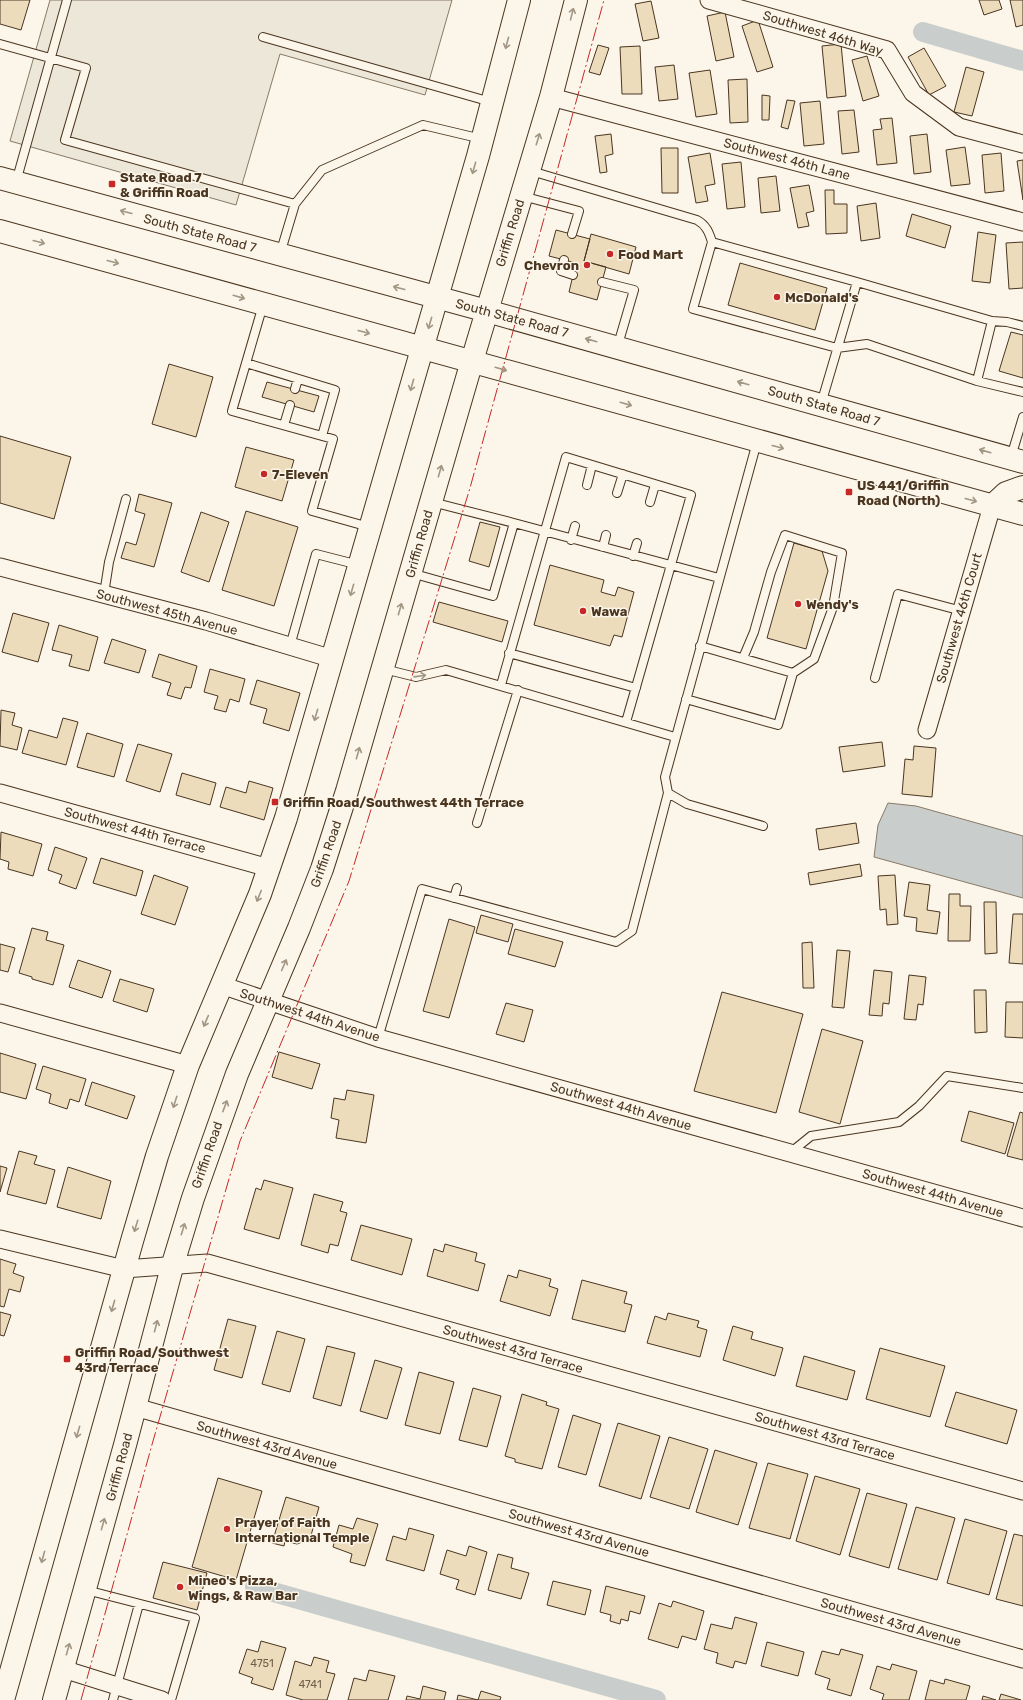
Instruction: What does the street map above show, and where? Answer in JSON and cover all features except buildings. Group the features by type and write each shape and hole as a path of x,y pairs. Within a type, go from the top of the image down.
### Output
{"main road":[{"path":"3,1700 157,1156 188,1065 269,868 286,818 437,298 482,139 519,0"},
{"name":"Griffin Road","path":"54,1700 172,1267 214,1133 322,869 347,791 472,361 551,97 576,0"},
{"name":"South State Road 7","path":"8,180 487,311 1017,460"},
{"path":"0,232 423,347 1023,514"},
{"path":"992,506 1006,493 1023,487"}],"street":[{"name":"Southwest 46th Way","path":"709,0 887,50 913,93 959,127 1023,144"},
{"name":"Southwest 46th Lane","path":"551,97 1023,222"},
{"name":"Southwest 46th Court","path":"927,730 992,506"},
{"name":"Southwest 45th Avenue","path":"0,567 206,621 332,659"},
{"name":"Southwest 44th Terrace","path":"0,792 269,868"},
{"name":"Southwest 44th Avenue","path":"221,985 378,1038 1023,1218"},
{"path":"0,1013 188,1065"},
{"name":"Southwest 43rd Terrace","path":"0,1239 124,1269 172,1267 207,1263 1023,1491"},
{"name":"Southwest 43rd Avenue","path":"135,1407 1023,1659"},
{"path":"63,1669 115,1693 162,1700"}],"lane":[{"path":"8,180 51,57 67,0"},
{"path":"263,37 492,102"},
{"path":"0,44 86,68 65,140 295,204"},
{"path":"280,255 295,204 322,170 424,125 482,139"},
{"path":"529,170 697,220 703,224 708,230 712,242 693,308 837,348 867,344 977,380 1023,392"},
{"path":"521,196 579,211 572,234"},
{"path":"712,242 992,321 1007,322 1023,326"},
{"path":"564,260 560,271 573,275"},
{"path":"602,282 634,290 617,348"},
{"path":"821,405 857,282"},
{"path":"264,304 232,411 333,439 312,510 371,528"},
{"path":"977,380 992,321"},
{"path":"246,363 335,390 322,436"},
{"path":"295,389 298,379"},
{"path":"284,425 290,405"},
{"path":"1017,460 1023,417"},
{"path":"378,1038 422,890 616,942 632,931 668,793 665,776 757,441"},
{"path":"501,685 566,457 691,495 626,722"},
{"path":"587,485 592,465"},
{"path":"617,493 622,474"},
{"path":"650,502 655,485"},
{"path":"104,594 109,562 126,499"},
{"path":"431,502 719,578"},
{"path":"410,573 493,596 514,523"},
{"path":"571,540 575,526"},
{"path":"603,548 606,535"},
{"path":"686,699 778,725 793,673 814,659 833,607 842,553 785,535 771,572 754,632 743,658"},
{"path":"634,556 637,543"},
{"path":"290,646 316,554 359,566"},
{"path":"875,678 898,594 962,611"},
{"path":"700,646 793,673"},
{"path":"509,653 636,688"},
{"path":"382,669 416,677 446,670 675,737"},
{"path":"477,823 518,690"},
{"path":"668,793 687,804 763,826"},
{"path":"454,898 457,888"},
{"path":"790,1153 811,1136 899,1122 919,1106 947,1076 1023,1088"},
{"path":"85,1589 195,1618 171,1700"},
{"path":"115,1693 140,1604"}],"shaded area":[{"path":"50,0 452,0 425,95 280,54 236,205 10,141"},
{"path":"888,803 916,806 1023,836 1023,898 874,857 878,825"}],"waterway":[{"path":"923,32 1023,61"},
{"path":"255,1587 656,1700"}],"power":[{"path":"81,1700 153,1441 240,1141 349,881 470,488 604,0"}],"place":[{"name":"State Road 7 & Griffin Road","path":"112,184"},
{"name":"Food Mart","path":"610,254"},
{"name":"Chevron","path":"587,265"},
{"name":"McDonald's","path":"777,297"},
{"name":"7-Eleven","path":"264,474"},
{"name":"US 441/Griffin Road (North)","path":"849,492"},
{"name":"Wendy's","path":"798,604"},
{"name":"Wawa","path":"583,611"},
{"name":"Griffin Road/Southwest 44th Terrace","path":"275,802"},
{"name":"Griffin Road/Southwest 43rd Terrace","path":"67,1359"},
{"name":"Prayer of Faith International Temple","path":"227,1529"},
{"name":"Mineo's Pizza, Wings, & Raw Bar","path":"180,1587"}]}
